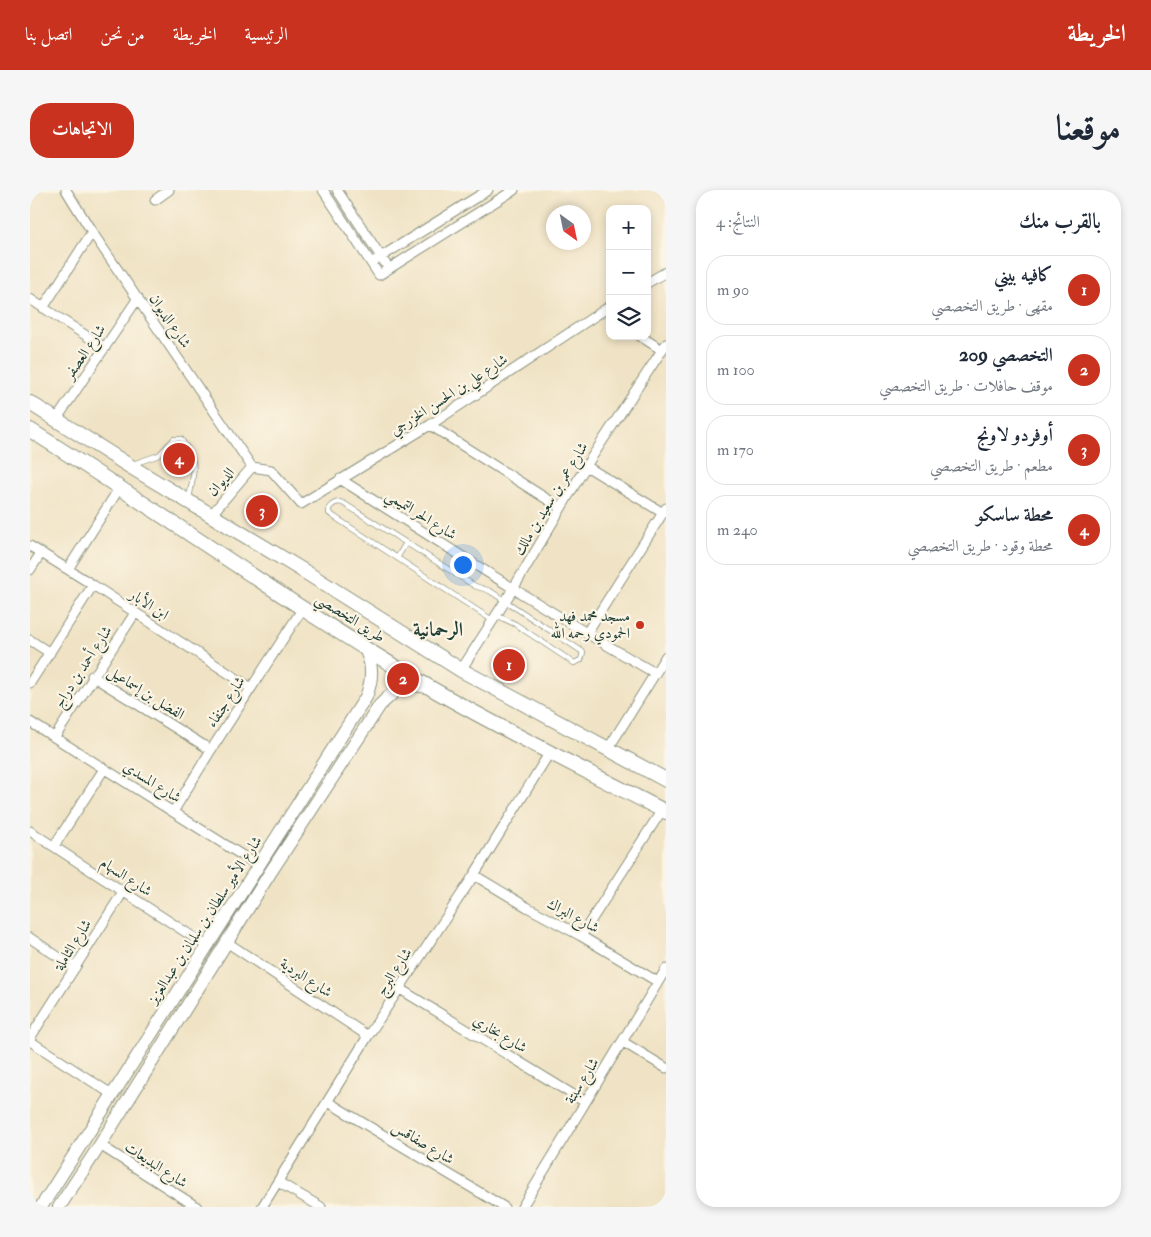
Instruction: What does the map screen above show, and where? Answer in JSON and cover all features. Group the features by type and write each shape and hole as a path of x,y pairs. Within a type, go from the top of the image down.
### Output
{"main road":[{"name":"طريق التخصصي","path":"30,403 128,466 307,573 461,670 666,780"},
{"name":"طريق التخصصي","path":"30,430 303,608 430,687 664,811"}],"street":[{"name":"شارع الديوان","path":"66,190 92,232 252,467"},
{"path":"154,200 169,190"},
{"path":"323,190 379,276 514,190"},
{"path":"337,190 389,269"},
{"path":"371,263 488,190"},
{"path":"43,308 92,232"},
{"path":"651,281 666,272"},
{"name":"شارع العصفر","path":"56,420 138,298"},
{"path":"30,299 105,348"},
{"name":"شارع علي بن الحسن الخزرجي","path":"252,467 271,470 301,504 430,425 606,308"},
{"path":"600,312 606,316"},
{"path":"649,340 664,347"},
{"name":"شارع عمر بن سعيد بن مالك","path":"461,670 513,589 586,466 664,347"},
{"path":"430,425 561,508"},
{"path":"586,466 664,510 586,634"},
{"name":"الديوان","path":"211,515 252,467"},
{"name":"شارع الحر التميمي","path":"340,479 586,634 655,672"},
{"path":"68,569 120,487"},
{"name":"ابن الأبار","path":"30,546 251,688"},
{"path":"30,570 41,553"},
{"path":"30,683 93,585"},
{"name":"شارع جنفاء","path":"173,812 303,608"},
{"name":"شارع أحمد بن دراج","path":"55,737 92,676 134,613"},
{"path":"30,640 50,652"},
{"name":"شارع الأمير سلطان بن سلمان بن عبدالعزيز","path":"41,1207 366,696 370,686 372,666 362,645"},
{"path":"608,749 666,656"},
{"name":"الفضل بن إسماعيل","path":"92,676 211,750"},
{"name":"شارع الأمير سلطان بن سلمان بن عبدالعزيز","path":"59,1207 228,943 270,873 380,705 399,688 412,684 430,687"},
{"path":"366,696 374,687 380,687 383,691 380,705"},
{"name":"شارع المسدي","path":"30,722 259,866"},
{"name":"شارع البرج","path":"262,1207 368,1036 474,875 550,752"},
{"path":"54,846 104,769"},
{"path":"581,936 664,811"},
{"name":"شارع السهام","path":"30,831 207,946"},
{"name":"شارع البراك","path":"474,875 658,982"},
{"name":"شارع الثاملة","path":"30,1040 122,892"},
{"path":"30,938 75,968"},
{"name":"شارع البردية","path":"228,943 368,1036"},
{"name":"شارع سبتة","path":"522,1207 666,969"},
{"name":"شارع بخاري","path":"400,989 585,1102"},
{"path":"30,1040 113,1095"},
{"path":"623,1042 666,1068"},
{"name":"شارع صفاقس","path":"328,1102 504,1207"},
{"name":"شارع البديعات","path":"100,1145 197,1207"},
{"path":"278,1182 321,1207"}],"lane":[{"path":"128,466 159,455 174,439 181,439 190,452 195,464 188,502"},
{"path":"334,503 343,503 475,586 490,591 505,600 583,652 581,660 574,663 515,624 494,618 398,558 333,516 329,513 329,508 334,503"},
{"path":"398,558 406,543"}],"place":[{"name":"محطة ساسكو","path":"179,459"},
{"name":"أوفردو لاونج","path":"262,511"},
{"name":"مسجد محمد فهد الحمودي رحمه الله","path":"640,625"},
{"name":"كافيه بيني","path":"509,665"},
{"name":"التخصصي 209","path":"403,679"}],"district":[{"name":"الرحمانية","path":"438,629"}]}
